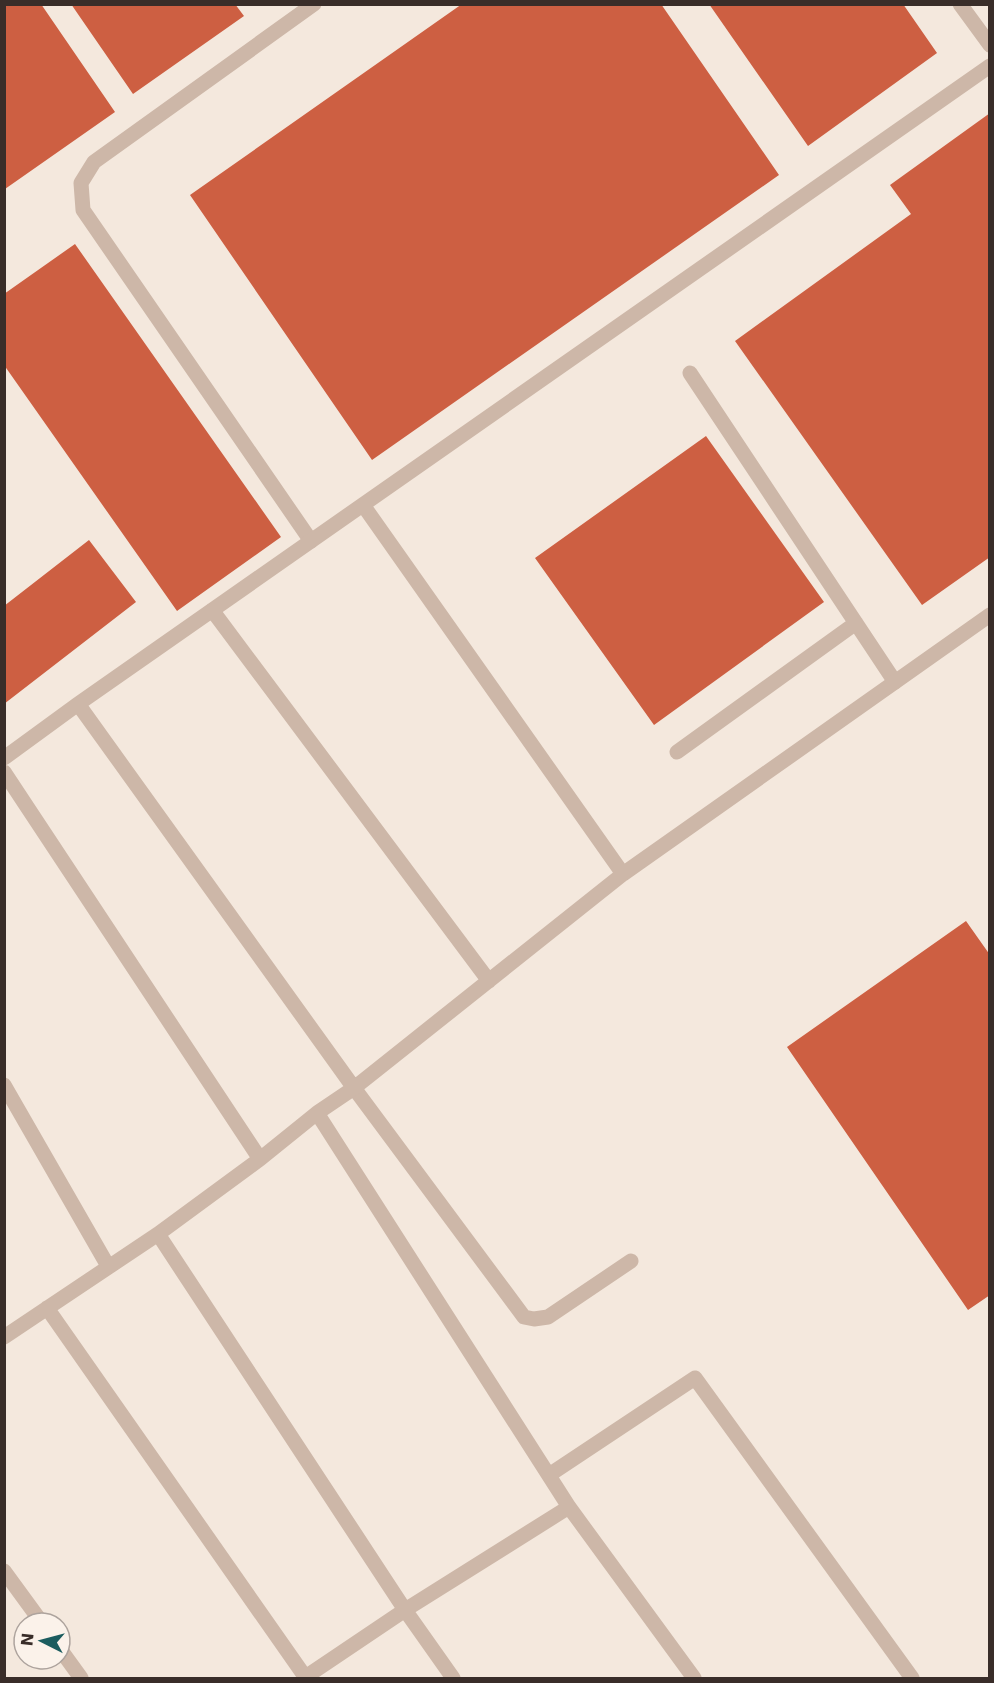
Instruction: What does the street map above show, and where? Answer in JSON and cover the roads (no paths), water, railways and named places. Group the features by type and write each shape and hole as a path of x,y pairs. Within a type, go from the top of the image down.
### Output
{"street":[{"path":"311,541 83,210 81,183 94,162 314,4"},
{"path":"960,4 990,45"},
{"path":"4,758 990,66"},
{"path":"690,373 895,682"},
{"path":"363,505 623,874"},
{"path":"212,610 489,981"},
{"path":"4,1337 158,1234 260,1159 317,1113 354,1088 623,874 990,615"},
{"path":"677,752 856,623"},
{"path":"78,704 354,1088 524,1317 534,1319 548,1317 631,1261"},
{"path":"4,772 260,1159"},
{"path":"4,1084 108,1266"},
{"path":"317,1113 569,1507 694,1678"},
{"path":"158,1234 405,1610 453,1678"},
{"path":"46,1308 305,1678 405,1610 569,1507"},
{"path":"549,1475 695,1378 912,1678"},
{"path":"4,1570 33,1611"},
{"path":"72,1666 81,1678"}]}
